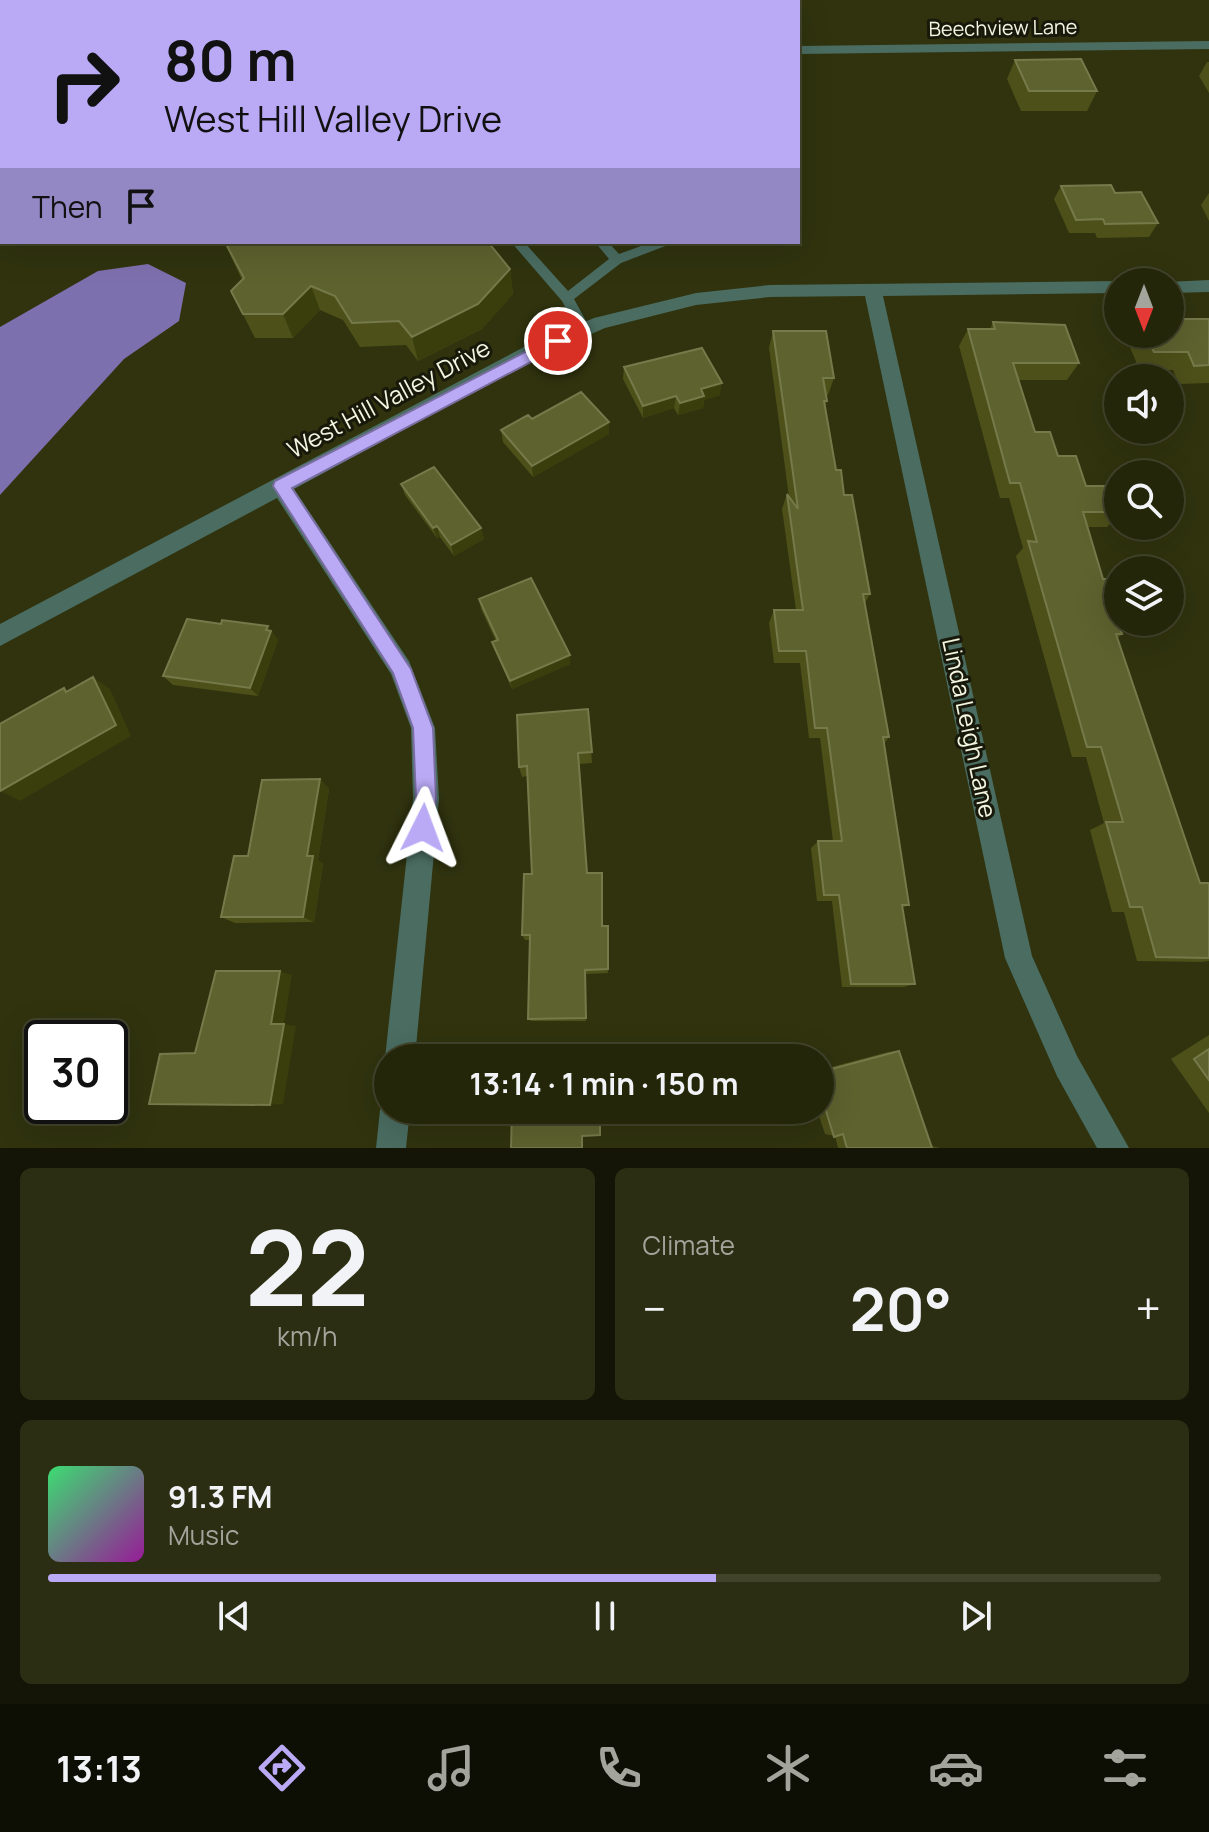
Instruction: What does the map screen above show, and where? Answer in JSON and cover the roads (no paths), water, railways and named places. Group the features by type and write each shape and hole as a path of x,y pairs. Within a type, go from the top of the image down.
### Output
{"street":[{"name":"Beechview Lane","path":"800,50 1209,45"},
{"path":"1184,287 1209,286"},
{"name":"West Hill Valley Drive","path":"0,636 531,352 584,330 696,299 770,291 1104,287"},
{"name":"Linda Leigh Lane","path":"873,290 1019,958 1067,1066 1114,1148"},
{"path":"281,486 401,669 423,728 426,799 401,1044"},
{"path":"391,1148 394,1124"}],"lane":[{"path":"519,244 567,298 584,330"},
{"path":"603,244 617,260"},
{"path":"567,298 617,260 659,244"}]}
